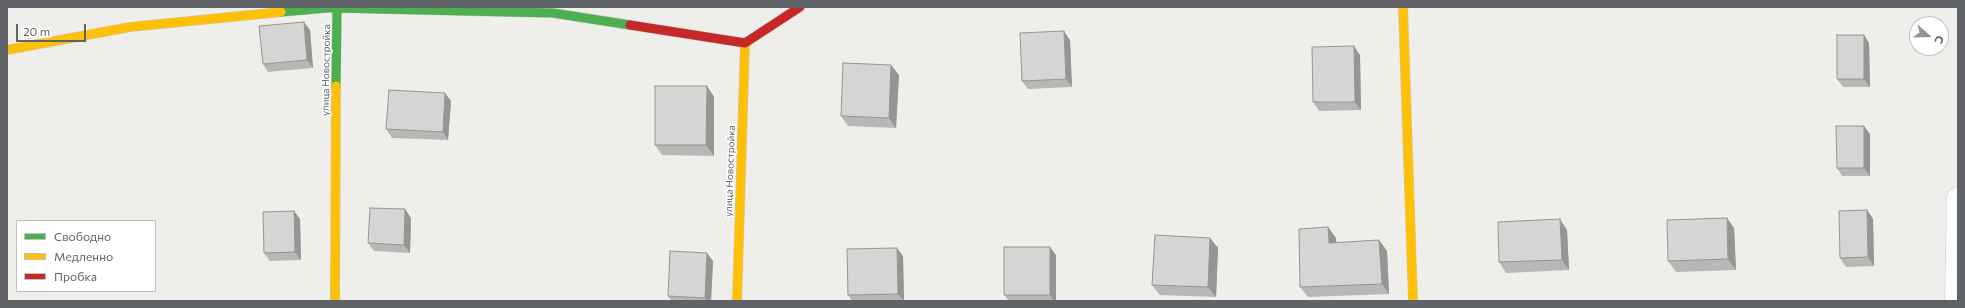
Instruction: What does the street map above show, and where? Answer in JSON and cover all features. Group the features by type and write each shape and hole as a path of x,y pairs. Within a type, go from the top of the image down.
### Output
{"street":[{"path":"7,50 130,26 338,8 553,13 745,43 800,7"},
{"path":"1403,7 1413,301"},
{"name":"улица Новостройка","path":"335,301 338,8"},
{"name":"улица Новостройка","path":"737,301 745,43"},
{"path":"1956,301 1958,198"}],"building":[{"path":"304,22 307,60 263,64 259,26"},
{"path":"1064,31 1066,79 1022,81 1020,33"},
{"path":"1837,35 1864,35 1864,79 1837,79"},
{"path":"1354,46 1355,102 1313,102 1312,47"},
{"path":"843,63 891,65 889,118 841,116"},
{"path":"655,86 707,86 706,145 655,145"},
{"path":"389,90 445,93 443,132 386,129"},
{"path":"1836,126 1864,126 1864,168 1837,168"},
{"path":"370,208 405,209 404,245 368,243"},
{"path":"1867,210 1868,257 1840,258 1839,211"},
{"path":"294,211 295,252 264,253 263,212"},
{"path":"1727,218 1728,259 1668,261 1667,220"},
{"path":"1560,219 1562,260 1499,262 1498,222"},
{"path":"1328,227 1329,243 1379,240 1382,284 1300,287 1299,229"},
{"path":"1155,235 1210,238 1208,287 1152,285"},
{"path":"1004,247 1050,247 1050,295 1004,295"},
{"path":"897,248 898,294 848,295 847,249"},
{"path":"670,251 707,253 705,298 668,296"}],"traffic: fast":[{"path":"281,12 338,7"},
{"path":"336,86 337,8 553,13 630,25"}],"traffic: slow":[{"path":"1403,7 1413,301"},
{"path":"7,50 130,27 281,12"},
{"path":"737,301 745,43"},
{"path":"335,301 336,86"}],"traffic: jam":[{"path":"630,25 745,43 800,7"}]}
